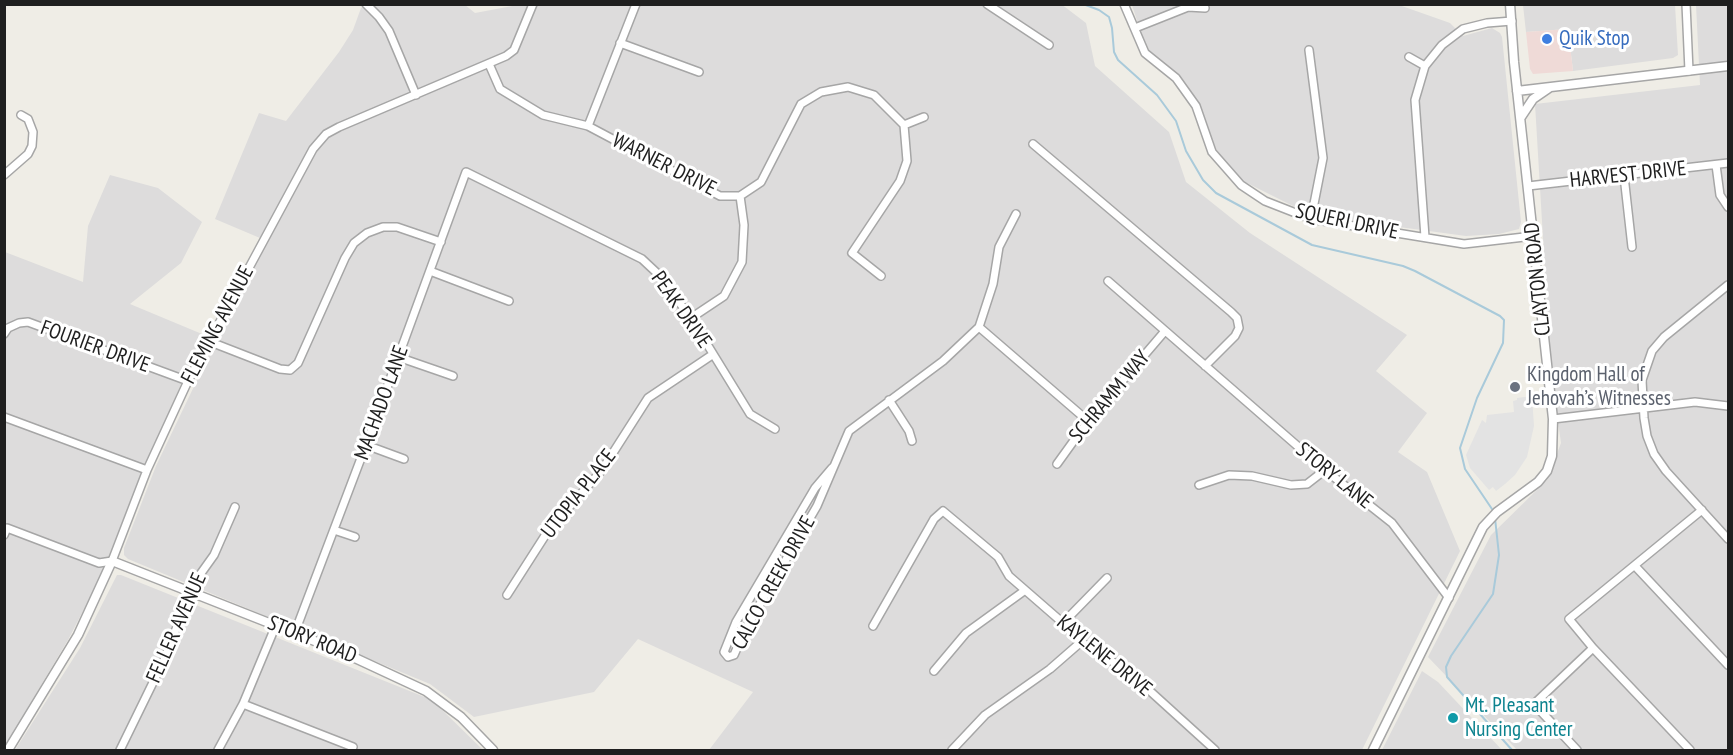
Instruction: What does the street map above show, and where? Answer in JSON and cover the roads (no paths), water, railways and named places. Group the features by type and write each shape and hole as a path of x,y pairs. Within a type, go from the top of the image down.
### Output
{"street":[{"path":"366,4 379,17 388,31 416,95"},
{"name":"FLEMING AVENUE","path":"8,750 78,635 112,561 147,470 188,381 313,149 326,134 339,127 506,56 514,50 533,4"},
{"path":"588,126 636,4"},
{"path":"987,4 1049,45"},
{"name":"SQUERI DRIVE","path":"1124,4 1145,53 1176,78 1196,106 1212,152 1241,184 1265,201 1311,219 1464,244 1533,236"},
{"name":"CLAYTON ROAD","path":"1373,750 1489,519 1532,487 1547,471 1553,447 1510,4"},
{"path":"1686,4 1689,71"},
{"path":"1135,28 1188,7 1206,8"},
{"path":"1425,237 1415,100 1425,66 1442,45 1463,29 1476,25 1512,21"},
{"path":"620,43 699,72"},
{"path":"1309,50 1323,158 1311,219"},
{"path":"1409,57 1425,66"},
{"name":"WARNER DRIVE","path":"489,64 500,89 543,115 588,126 720,196 740,196 761,182 801,104 821,92 848,87 874,95 904,125"},
{"path":"1517,91 1728,66"},
{"path":"1521,117 1533,99 1551,87"},
{"path":"4,176 28,154 32,146 33,132 28,119 21,115"},
{"path":"881,276 852,254 900,181 907,161 904,125 924,117"},
{"path":"1033,144 1237,318 1239,328 1234,336 1205,366"},
{"name":"HARVEST DRIVE","path":"1528,186 1728,163"},
{"path":"1716,165 1720,195 1728,207"},
{"name":"MACHADO LANE","path":"295,632 466,172"},
{"name":"PEAK DRIVE","path":"466,172 642,259 658,274 691,318 750,414 775,429"},
{"path":"1624,176 1632,247"},
{"path":"691,318 724,296 742,262 744,225 740,196"},
{"name":"CALCO CREEK DRIVE","path":"832,468 815,488 736,622 724,652 728,657 734,656 745,630 817,506 849,431 943,361 979,327 993,284 999,247 1016,214"},
{"path":"208,341 280,369 290,370 298,363 345,258 354,243 367,233 383,227 397,227 441,242"},
{"path":"430,271 509,301"},
{"name":"STORY LANE","path":"1108,281 1325,470 1392,523 1449,598"},
{"path":"1728,285 1664,337 1652,351 1642,380 1647,436 1654,454 1665,471 1728,539"},
{"name":"FOURIER DRIVE","path":"4,334 8,328 28,322 188,381"},
{"path":"979,327 1088,421"},
{"name":"SCHRAMM WAY","path":"1057,464 1088,421 1166,332"},
{"name":"UTOPIA PLACE","path":"507,596 548,531 603,470 648,398 712,355"},
{"path":"398,357 453,376"},
{"path":"889,400 909,431 912,441"},
{"path":"1552,419 1695,402 1728,406"},
{"path":"4,417 147,470"},
{"path":"366,445 404,459"},
{"path":"1199,485 1229,475 1252,476 1291,485 1307,483 1325,470"},
{"name":"FELLER AVENUE","path":"120,750 164,660 194,583 214,555 235,507"},
{"path":"1690,750 1593,648 1569,619 1701,510"},
{"name":"KAYLENE DRIVE","path":"873,626 934,519 943,511 998,557 1009,576 1063,623 1081,642 1129,672 1215,750"},
{"path":"4,535 7,528 99,564 112,561"},
{"path":"334,530 356,537"},
{"name":"STORY ROAD","path":"112,561 350,655 438,698 461,717 493,750"},
{"path":"1635,566 1728,666"},
{"path":"1063,623 1107,578"},
{"path":"934,671 966,633 1024,591"},
{"path":"218,750 243,705 276,625"},
{"path":"952,750 985,715 1050,669 1081,642"},
{"path":"1577,750 1534,704 1593,648"},
{"path":"243,705 353,747"}],"waterway":[{"path":"1083,4 1109,17 1114,52 1118,60 1157,95 1176,121 1186,151 1203,180 1216,193 1312,245 1403,266 1415,271 1504,320 1503,343 1477,398 1460,448 1465,469 1494,512"},
{"path":"1495,518 1499,555 1493,594 1446,667 1447,677 1512,750"}],"place":[{"name":"Quik Stop","path":"1547,39"},
{"name":"Kingdom Hall of Jehovah’s Witnesses","path":"1515,387"},
{"name":"Mt. Pleasant Nursing Center","path":"1453,718"}]}
